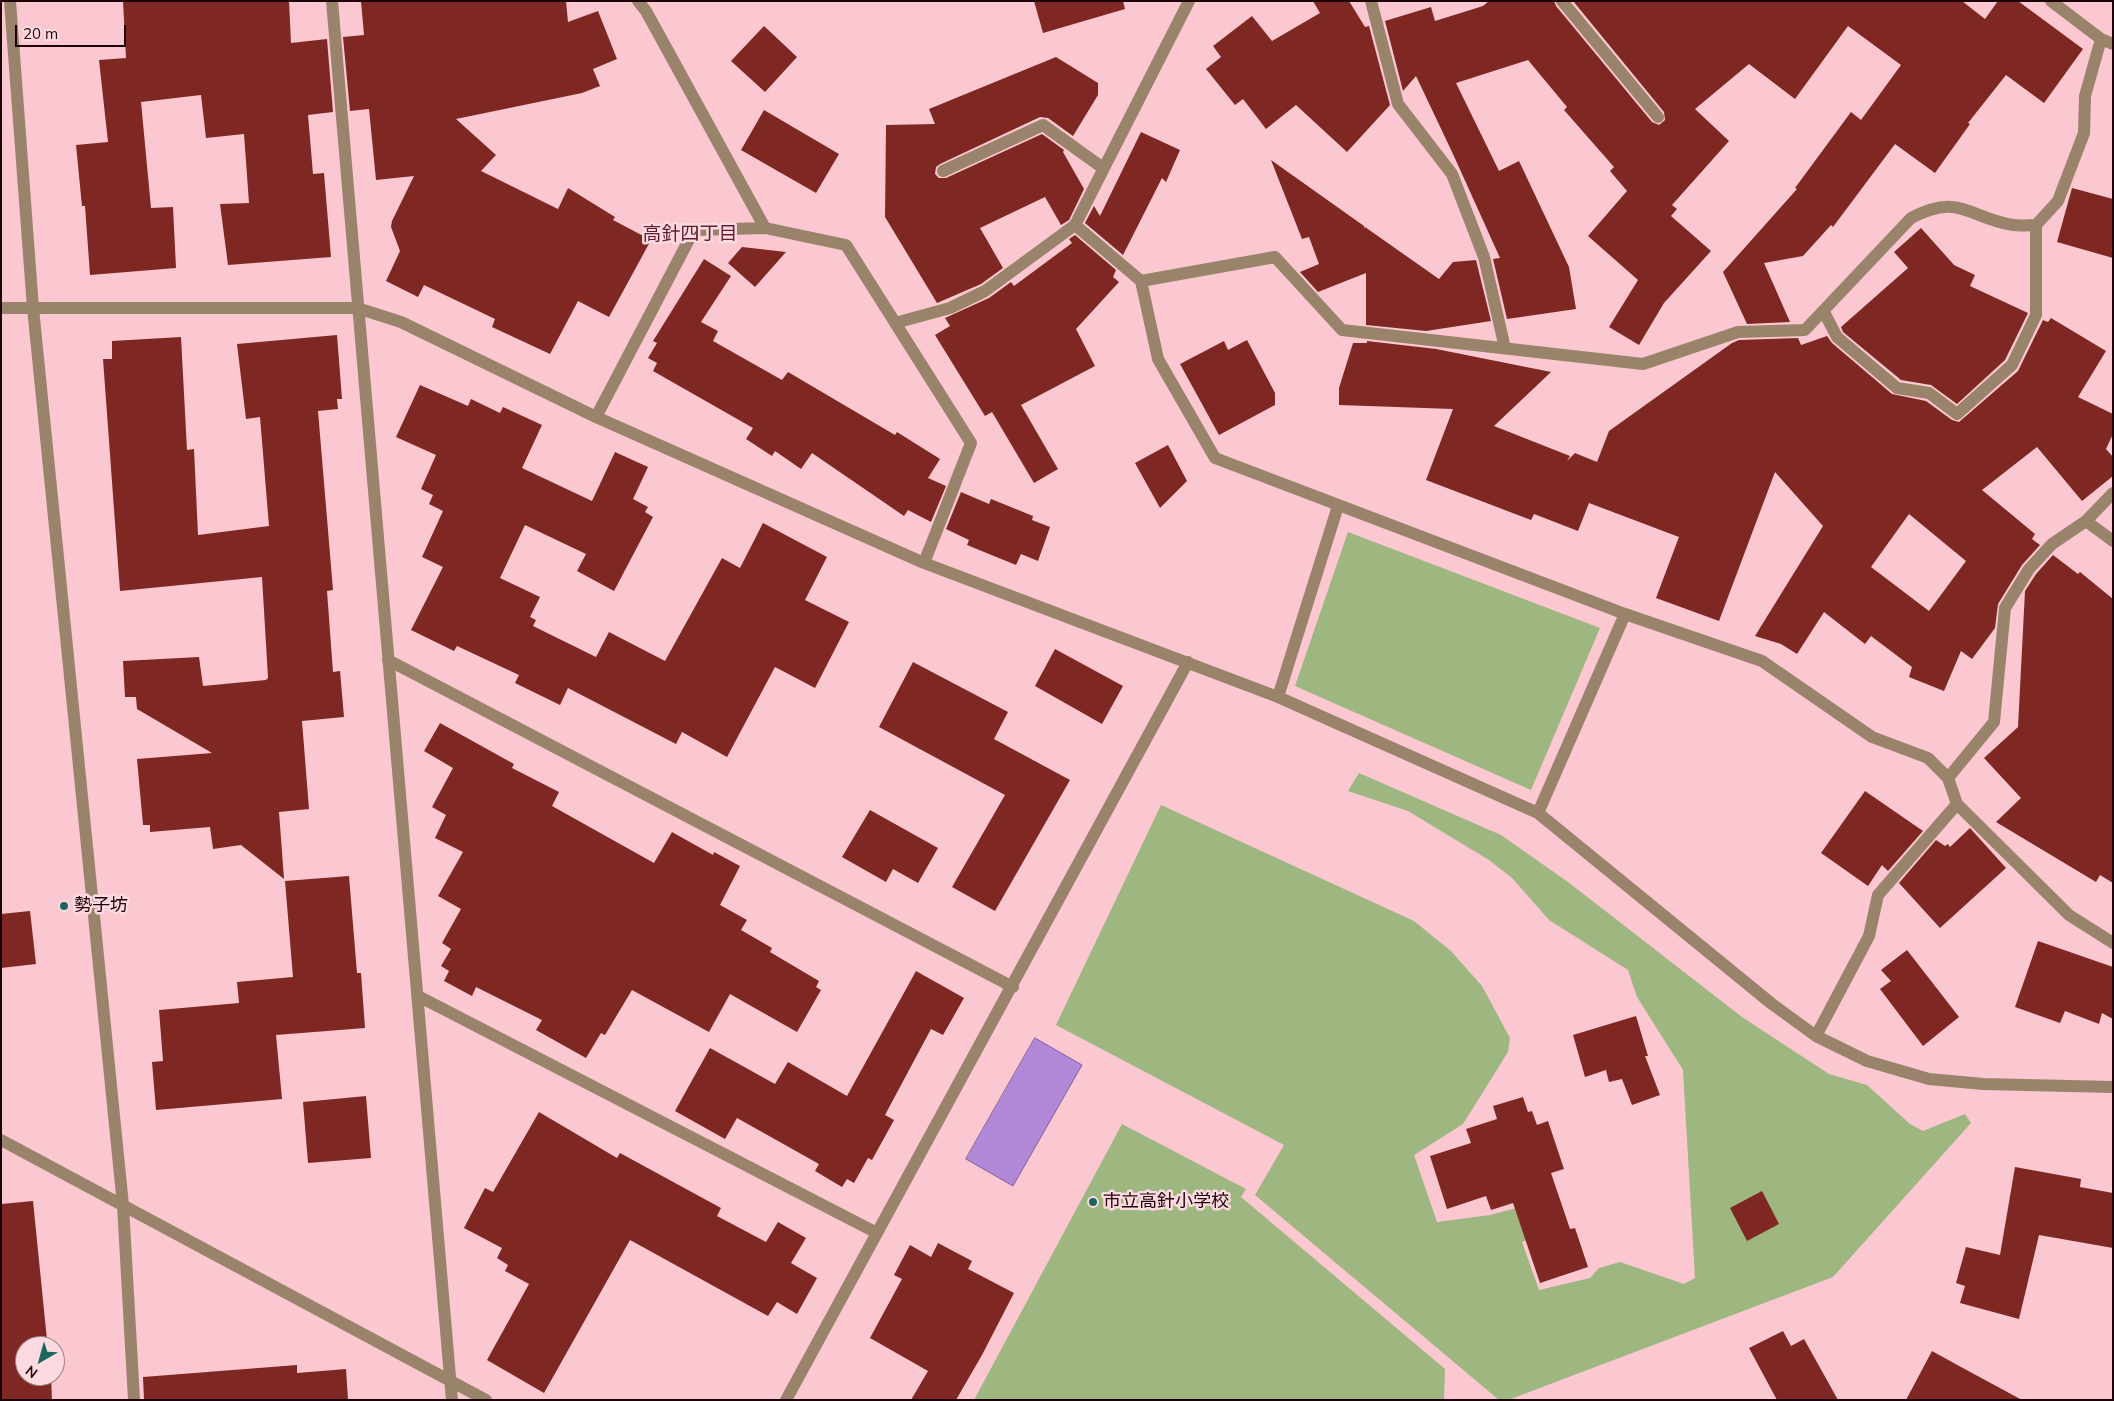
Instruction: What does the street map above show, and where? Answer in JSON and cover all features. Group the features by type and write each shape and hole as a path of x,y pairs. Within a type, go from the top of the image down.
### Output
{"street":[{"path":"10,1 33,308 123,1205 134,1400"},
{"path":"332,1 452,1400"},
{"path":"638,1 646,11 765,228"},
{"path":"895,323 950,308 985,290 1075,225 1189,1"},
{"path":"1371,1 1398,104 1452,174 1456,183 1484,257 1505,348"},
{"path":"1562,1 1658,117"},
{"path":"1824,312 1837,337 1897,388 1929,393 1957,414 2012,365 2036,315 2036,225 2058,201 2084,133 2085,96 2107,41 2051,1"},
{"path":"943,171 1043,125 1103,168"},
{"path":"1142,281 1275,257 1342,330 1643,364 1738,332 1805,330 1911,218 1931,207 1952,206 2012,225 2036,225"},
{"path":"1075,225 1142,281 1158,359 1215,458 1625,614 1762,661 1872,737 1928,758 1948,778 1957,804 2069,915 2113,943"},
{"path":"596,417 694,230 765,228 846,245 971,443 924,563"},
{"path":"1,308 357,308 401,322 596,417 924,563 1278,697 1538,813 1772,1004 1816,1036 1867,1061 1929,1079 1984,1084 2113,1087"},
{"path":"1948,778 1994,722 2005,608 2029,569 2052,544 2086,520 2113,493"},
{"path":"1278,697 1338,506"},
{"path":"2086,520 2113,541"},
{"path":"1538,813 1625,614"},
{"path":"388,660 1013,987"},
{"path":"786,1400 1013,987 1188,662"},
{"path":"1816,1036 1870,936 1878,895 1957,804"},
{"path":"418,996 877,1233"},
{"path":"1,1140 486,1400"}],"green space":[{"path":"1348,532 1600,628 1531,790 1295,686"},
{"path":"1359,773 1501,835 1568,882 1742,1017 1829,1074 1867,1085 1910,1124 1923,1131 1965,1114 1971,1123 1833,1277 1508,1400 1499,1400 1255,1195 1284,1145 1056,1025 1161,805 1414,921 1451,951 1482,986 1510,1038 1508,1052 1463,1124 1414,1155 1437,1222 1490,1215 1558,1197 1563,1225 1522,1242 1539,1290 1590,1278 1599,1268 1620,1262 1684,1284 1695,1278 1683,1070 1637,997 1628,970 1549,920 1512,878 1489,860 1408,811 1348,791"},
{"name":"市立高針小学校","path":"1122,1124 1246,1189 1241,1197 1445,1369 1444,1400 974,1400"}],"shaded area":[{"path":"1035,1038 1082,1065 1013,1186 966,1159"}],"building":[{"path":"123,1 289,1 291,43 327,39 333,112 308,115 313,174 324,173 331,257 228,265 220,204 249,203 244,134 206,138 201,95 141,102 151,208 173,207 176,268 90,275 85,206 82,206 76,145 108,142 99,60 126,58"},
{"path":"361,1 566,1 568,22 598,11 617,59 593,69 600,86 582,93 456,119 496,155 481,171 558,209 568,188 615,217 613,220 651,240 609,317 578,301 550,354 492,327 495,319 424,285 418,297 386,281 400,251 391,227 392,221 414,176 376,180 369,109 350,111 343,37 364,35"},
{"path":"1034,1 1123,1 1125,9 1043,33"},
{"path":"1313,1 1349,1 1365,27 1369,26 1390,105 1347,152 1296,105 1266,129 1243,99 1235,105 1206,69 1221,57 1213,46 1252,16 1272,41 1320,13"},
{"path":"1489,1 1554,1 1556,6 1652,122 1659,125 1665,120 1664,112 1573,1 1962,1 1985,19 1998,1 2018,1 2083,49 2044,103 2006,75 1968,123 1970,124 1935,173 1895,144 1833,227 1831,225 1803,256 1764,263 1790,322 1747,324 1723,272 1797,189 1795,188 1851,112 1861,120 1901,65 1848,26 1795,99 1749,64 1695,109 1729,141 1672,205 1677,209 1671,216 1711,251 1664,303 1639,345 1609,327 1638,280 1588,236 1627,191 1610,171 1614,167 1564,110 1567,107 1528,60 1456,83 1499,171 1519,161 1569,267 1576,309 1507,319 1493,259 1500,258 1416,76 1403,91 1385,21 1431,7 1435,21 1483,6"},
{"path":"764,26 797,57 765,92 731,61"},
{"path":"1056,57 1098,83 1098,95 1073,136 1048,118 1040,117 940,164 936,167 935,174 939,178 946,178 1042,134 1064,150 1063,152 1084,189 1069,220 1061,225 1045,197 980,228 1003,268 981,284 937,303 885,217 886,125 935,124 929,109"},
{"path":"764,110 839,154 816,193 741,150"},
{"path":"1141,132 1180,150 1166,182 1162,178 1123,255 1085,223 1094,206 1100,216"},
{"path":"1271,160 1364,226 1365,229 1365,227 1439,279 1453,262 1476,260 1491,321 1426,331 1366,325 1366,273 1318,292 1300,272 1319,264 1309,237 1302,239"},
{"path":"2072,188 2113,199 2113,258 2057,242"},
{"path":"1921,228 1954,265 1975,275 1970,286 2028,313 2005,360 1957,404 1931,385 1901,380 1843,332 1841,327 1908,268 1894,252"},
{"path":"1075,235 1116,270 1113,277 1119,282 1076,329 1095,366 1021,405 1058,469 1034,483 992,412 985,416 935,335 950,326 945,318 989,298 1011,282 1014,286 1072,243 1069,239"},
{"path":"742,247 786,252 755,287 728,263"},
{"path":"704,259 731,276 701,322 718,331 713,341 782,380 788,372 895,435 897,432 940,459 928,478 946,486 931,522 908,510 904,516 812,453 801,469 775,451 772,456 746,439 753,428 653,371 657,363 648,358 657,343 653,341"},
{"path":"2051,318 2106,351 2078,397 2113,414 2113,434 2106,449 2113,457 2113,476 2082,501 2037,447 1982,490 2035,534 2032,539 2040,545 2022,565 1998,604 1995,628 1972,659 1961,651 1944,691 1909,677 1912,667 1871,636 1865,644 1824,612 1797,654 1781,644 1755,636 1823,526 1775,472 1719,621 1656,598 1679,537 1589,503 1578,531 1534,514 1531,520 1426,480 1453,409 1339,405 1339,388 1353,343 1367,343 1367,341 1436,349 1551,372 1494,426 1570,456 1567,461 1575,453 1597,462 1609,431 1732,343 1739,340 1798,338 1801,345 1827,336 1832,343 1892,394 1926,401 1952,420 1959,422 2018,371 2043,320 2048,322","holes":["1909,514 1966,561 1929,611 1871,567"]},
{"path":"337,335 342,399 337,399 338,409 318,411 333,590 327,591 333,672 340,671 344,717 302,721 309,809 279,812 284,879 241,845 213,849 210,827 150,832 150,825 143,825 137,759 212,753 137,709 136,697 125,697 123,661 199,657 203,686 266,680 268,678 262,577 120,591 103,359 112,359 112,341 181,337 187,450 194,449 198,535 269,526 260,417 246,419 237,344"},
{"path":"1247,340 1275,393 1275,405 1219,435 1180,364 1224,341 1228,350"},
{"path":"420,385 468,406 471,399 500,413 503,407 542,425 522,468 592,501 615,452 648,467 633,499 648,507 645,512 653,517 614,591 577,571 586,554 525,525 500,578 540,597 530,617 536,620 533,626 596,657 609,632 665,661 722,558 740,568 763,523 827,557 805,600 849,622 815,688 775,667 727,757 682,732 676,744 568,688 560,705 515,683 519,675 457,646 454,651 411,630 443,567 422,557 443,511 429,504 433,495 421,489 436,455 396,437"},
{"path":"1168,445 1187,481 1160,508 1135,463"},
{"path":"961,492 989,504 991,499 1033,516 1032,520 1050,527 1038,561 1021,554 1016,565 967,545 969,540 946,529"},
{"path":"2053,555 2078,574 2080,572 2113,599 2113,883 2100,875 2096,882 1996,822 2021,798 1984,758 2018,727 2025,591 2036,574"},
{"path":"1055,649 1123,686 1102,724 1035,686"},
{"path":"913,662 1008,712 994,739 1070,780 995,911 952,887 1005,795 879,727"},
{"path":"440,723 514,764 512,768 559,792 552,806 654,863 672,832 713,855 714,852 740,866 720,905 747,920 741,930 772,948 770,952 819,981 816,987 821,990 797,1032 730,994 709,1032 632,990 605,1035 601,1033 586,1058 536,1030 542,1020 476,987 472,996 444,981 449,971 441,966 451,949 442,943 461,909 438,896 463,852 435,838 446,815 432,807 453,768 424,751"},
{"path":"1865,791 1923,831 1888,871 1882,865 1868,886 1821,853"},
{"path":"870,810 938,848 918,883 893,869 886,882 842,857"},
{"path":"1970,828 2006,868 1940,928 1899,883 1936,840 1945,846 1948,844 1950,847"},
{"path":"349,876 357,973 361,973 365,1028 276,1035 282,1099 156,1110 152,1062 163,1061 159,1010 239,1003 237,982 293,977 285,881"},
{"path":"30,911 36,964 1,968 1,914"},
{"path":"2038,941 2113,967 2113,1019 2102,1013 2099,1024 2065,1011 2060,1023 2015,1007"},
{"path":"1907,950 1959,1017 1923,1046 1880,989 1891,981 1881,970"},
{"path":"916,971 964,998 943,1035 931,1029 885,1115 894,1120 872,1160 868,1158 854,1183 847,1179 842,1187 815,1171 819,1164 737,1118 725,1139 675,1111 710,1048 775,1084 788,1062 847,1096"},
{"path":"1636,1016 1648,1056 1645,1056 1660,1095 1632,1105 1622,1079 1609,1082 1606,1070 1585,1077 1573,1035"},
{"path":"366,1096 371,1158 308,1163 303,1102"},
{"path":"1523,1097 1528,1112 1532,1111 1537,1125 1548,1121 1564,1169 1551,1173 1570,1229 1575,1228 1588,1267 1540,1283 1513,1203 1491,1210 1486,1196 1447,1209 1430,1156 1471,1143 1466,1129 1497,1119 1493,1106"},
{"path":"539,1112 617,1158 620,1153 721,1208 717,1216 766,1242 778,1222 806,1238 791,1263 817,1278 797,1314 777,1302 768,1316 630,1240 544,1393 487,1360 529,1284 505,1271 508,1265 497,1258 502,1248 464,1228 485,1188 493,1192"},
{"path":"2015,1167 2081,1179 2080,1187 2113,1193 2113,1248 2039,1235 2019,1319 1960,1303 1965,1286 1956,1283 1966,1247 2000,1255"},
{"path":"1762,1191 1779,1224 1747,1241 1730,1208"},
{"path":"33,1201 47,1336 15,1336 15,1386 51,1386 52,1400 1,1400 1,1204"},
{"path":"938,1243 972,1261 968,1269 1014,1293 956,1400 911,1400 928,1371 870,1338 902,1279 894,1275 910,1245 931,1257"},
{"path":"1783,1331 1791,1346 1804,1339 1838,1400 1777,1400 1749,1348"},
{"path":"1932,1351 1961,1367 2022,1400 1906,1400"},
{"path":"297,1365 297,1373 346,1369 348,1400 144,1400 143,1377"}],"place":[{"name":"勢子坊","path":"64,906"},
{"name":"市立高針小学校","path":"1093,1202"}],"district":[{"name":"高針四丁目","path":"690,234"}]}
